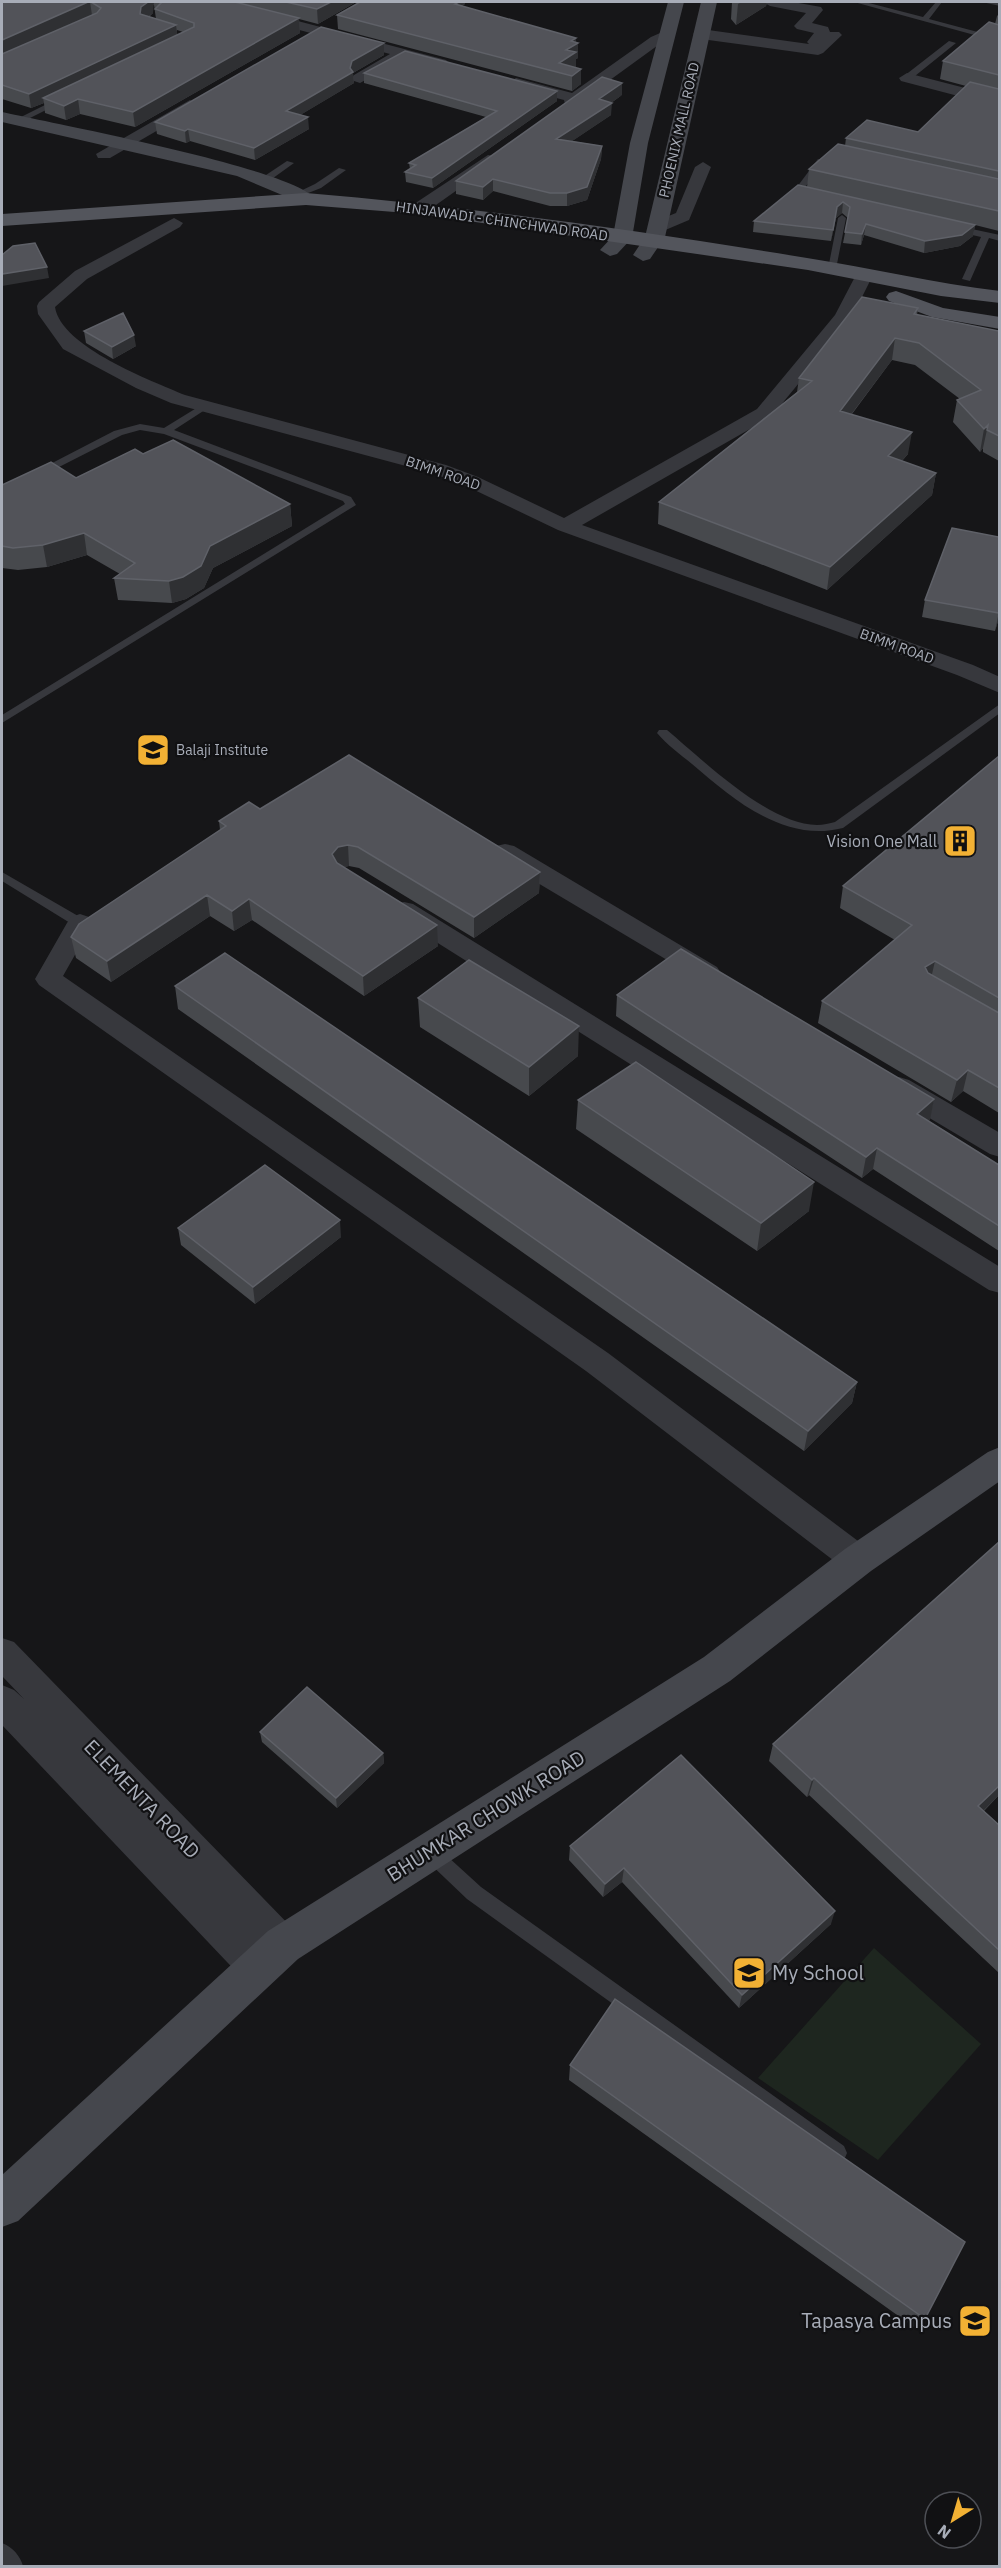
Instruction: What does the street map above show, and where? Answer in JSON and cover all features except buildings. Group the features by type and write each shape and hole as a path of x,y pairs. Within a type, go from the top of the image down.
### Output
{"main road":[{"name":"HINJAWADI - CHINCHWAD ROAD","path":"2,220 302,197 420,208 616,244"},
{"name":"HINJAWADI - CHINCHWAD ROAD","path":"2,238 246,216 308,215 397,221 616,244 652,241 832,269 861,282"},
{"name":"HINJAWADI - CHINCHWAD ROAD","path":"652,241 892,287 999,311"},
{"path":"892,287 967,279 999,283"},
{"name":"HINJAWADI - CHINCHWAD ROAD","path":"892,287 999,297"},
{"path":"892,287 939,313 999,323"}],"street":[{"path":"210,2 455,67"},
{"path":"239,9 253,2"},
{"path":"616,244 639,143 676,2"},
{"name":"PHOENIX MALL ROAD","path":"652,241 709,2"},
{"path":"770,2 816,10 802,26 823,30 815,42"},
{"path":"299,43 340,19"},
{"path":"701,34 818,50 834,35"},
{"path":"555,112 656,40 667,35"},
{"path":"360,78 403,53"},
{"path":"498,78 574,99"},
{"path":"908,78 999,102"},
{"path":"104,154 200,99"},
{"path":"7,123 121,145 266,179 302,197"},
{"path":"7,123 104,154 227,184 274,200"},
{"path":"420,208 497,153"},
{"path":"652,241 683,216 703,167"},
{"name":"BIMM ROAD","path":"174,223 81,274 46,306 47,314 70,345 143,384 206,406 439,469 471,480 566,526 965,670 999,686"},
{"path":"566,526 764,412 843,317 861,282"},
{"path":"487,842 733,988"},
{"path":"380,895 999,1282"},
{"path":"80,923 48,979 597,1362 858,1560"},
{"path":"876,1074 999,1147"},
{"name":"BHUMKAR CHOWK ROAD","path":"2,2205 271,1957 430,1852 717,1669 858,1560 999,1462"},
{"name":"ELEMENTA ROAD","path":"2,1653 81,1760 271,1957"},
{"name":"ELEMENTA ROAD","path":"2,1701 81,1760"}],"lane":[{"path":"858,2 999,40"},
{"path":"925,20 939,2"},
{"path":"986,2 999,4"},
{"path":"908,78 952,43"},
{"path":"7,123 66,98"},
{"path":"820,196 798,191 825,156"},
{"path":"266,179 290,163"},
{"path":"302,197 342,170"},
{"path":"832,269 842,219"},
{"path":"941,225 986,237 999,238"},
{"path":"967,279 986,237"},
{"path":"166,430 206,406"},
{"path":"2,493 118,433 140,427 166,430 347,499 351,505 2,720"},
{"path":"663,733 755,807 776,819 818,830 839,825 999,707"},
{"path":"2,876 80,923"},
{"path":"430,1852 474,1893 849,2162"},
{"path":"2,2554 12,2566"}],"shaded area":[{"path":"874,1948 981,2044 878,2160 758,2078"}],"place":[{"name":"Balaji Institute","path":"153,750"},
{"name":"Vision One Mall","path":"960,841"},
{"name":"My School","path":"749,1973"},
{"name":"Tapasya Campus","path":"975,2321"}]}
